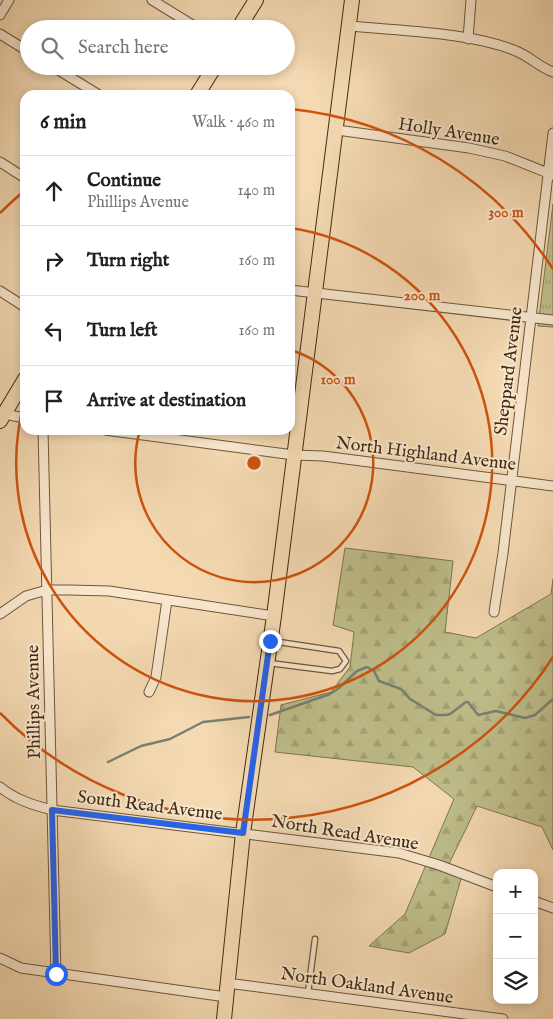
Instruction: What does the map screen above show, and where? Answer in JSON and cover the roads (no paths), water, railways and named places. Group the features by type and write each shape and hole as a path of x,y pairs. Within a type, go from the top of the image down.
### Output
{"main road":[{"path":"244,20 256,0"},
{"path":"224,1019 243,833 274,616 352,0"},
{"path":"200,90 209,75"},
{"path":"1,416 20,387"}],"street":[{"path":"0,15 9,0"},
{"path":"152,0 184,20"},
{"path":"468,39 471,0"},
{"path":"350,26 468,39 518,51 533,62 553,72"},
{"path":"0,34 20,46"},
{"path":"67,75 91,90"},
{"name":"Holly Avenue","path":"337,130 469,148 505,156 551,175"},
{"name":"Sheppard Avenue","path":"494,612 551,175 553,133"},
{"path":"0,162 20,175"},
{"path":"0,291 20,304"},
{"path":"295,291 553,320"},
{"path":"1,416 20,418"},
{"name":"Phillips Avenue","path":"43,435 56,974"},
{"name":"North Highland Avenue","path":"143,435 553,486"},
{"path":"0,614 26,596 47,590 109,591 274,616"},
{"path":"150,692 156,678 167,600"},
{"name":"South Read Avenue","path":"0,787 10,795 29,804 52,810 243,833"},
{"name":"North Read Avenue","path":"243,833 399,853 439,865 493,885"},
{"path":"538,902 553,908"},
{"path":"0,958 20,968 226,997"},
{"name":"North Oakland Avenue","path":"227,983 503,1019"}],"lane":[{"path":"267,663 332,671 340,669 346,661 340,651 270,641"},
{"path":"308,993 315,939"}],"waterway":[{"path":"270,715 330,694 357,671 367,667 374,671 379,681 401,689 410,699 436,715 450,714 468,702 478,715 496,711 525,718 535,715 553,699"},
{"path":"108,762 141,746 170,739 203,722 249,717"}]}
